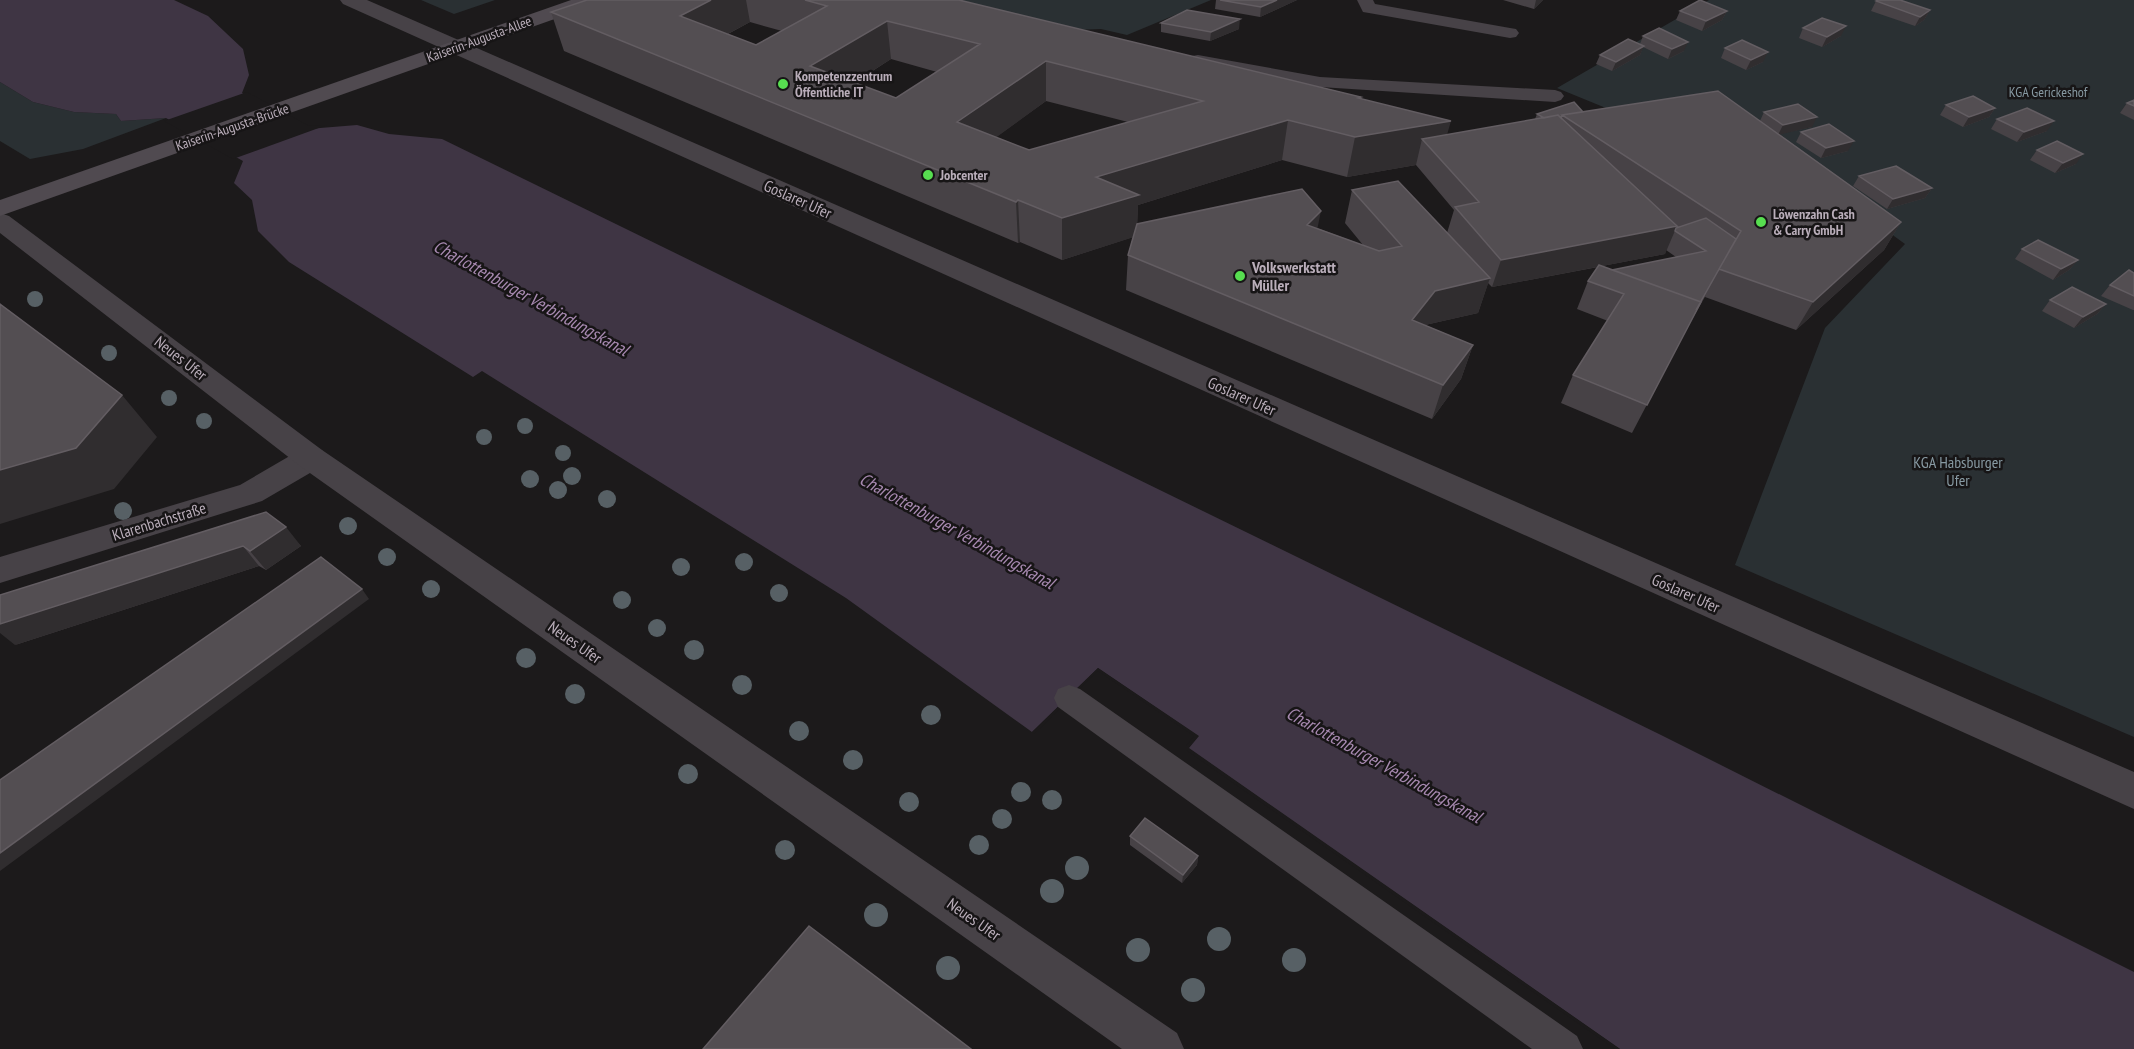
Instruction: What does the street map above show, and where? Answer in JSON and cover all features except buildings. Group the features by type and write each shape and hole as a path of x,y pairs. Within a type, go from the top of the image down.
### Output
{"main road":[{"name":"Kaiserin-Augusta-Allee","path":"403,66 590,0"},
{"name":"Kaiserin-Augusta-Brücke","path":"0,208 403,66"}],"street":[{"name":"Goslarer Ufer","path":"350,0 2134,791"},
{"name":"Neues Ufer","path":"0,221 311,458 1161,1049"},
{"name":"Klarenbachstraße","path":"0,570 251,493 311,458"}],"lane":[{"path":"1365,0 1369,8 1510,33"},
{"path":"1177,57 1320,82 1555,96"},
{"path":"1069,698 1564,1049"}],"green space":[{"path":"421,0 495,0 454,14"},
{"path":"946,0 1211,0 1127,35 1101,29 1072,30"},
{"name":"KGA Habsburger Ufer","path":"1709,0 2134,0 2134,737 1735,565 1825,328 1905,244 1722,111 1645,124 1557,88"},
{"path":"0,82 33,102 74,112 116,114 121,121 166,118 83,149 30,159 0,141"}],"water":[{"name":"Charlottenburger Verbindungskanal","path":"0,0 174,0 208,16 243,49 249,75 242,93 308,129 357,125 389,134 442,139 1661,735 2134,972 2134,1049 1620,1049 1188,748 1198,736 1098,668 1032,732 846,598 482,371 473,377 289,262 258,231 252,200 234,183 243,161 166,118 121,121 116,114 74,112 33,102 0,82"}],"pier":[{"path":"247,92 309,126 327,125 233,159 164,121"},
{"path":"1098,668 1199,736 1189,748 1620,1049 1615,1049 1186,750 1186,746 1194,736 1098,671 1034,734 1032,732"}],"place":[{"name":"Kompetenzzentrum Öffentliche IT","path":"783,84"},
{"name":"Jobcenter","path":"928,175"},
{"name":"Löwenzahn Cash & Carry GmbH","path":"1761,222"},
{"name":"Volkswerkstatt Müller","path":"1240,276"}],"park label":[{"name":"KGA Gerickeshof","path":"2048,92"}]}
